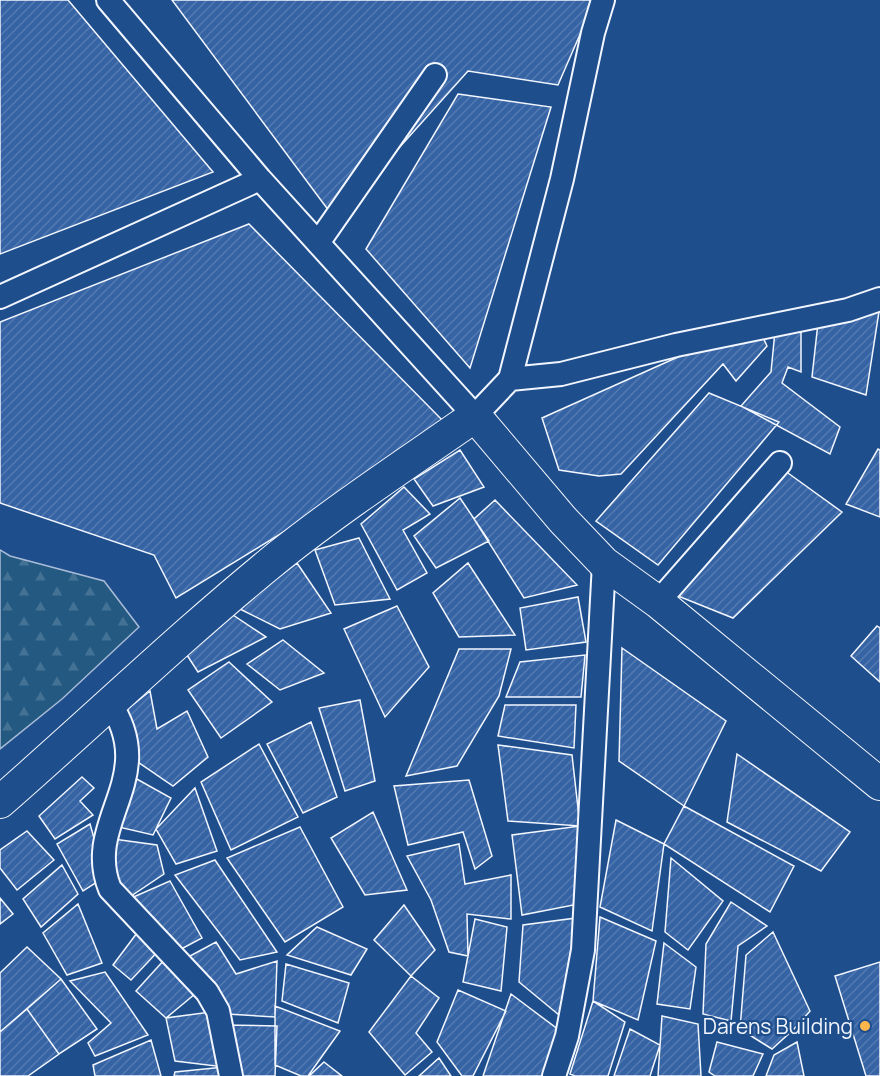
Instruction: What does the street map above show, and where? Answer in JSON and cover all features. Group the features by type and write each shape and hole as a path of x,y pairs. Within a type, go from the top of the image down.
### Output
{"street":[{"path":"0,802 110,702 321,524 475,416 510,379 562,178 593,33 603,0"},
{"path":"110,1 260,179 475,416 563,520 604,563 658,602 880,784"},
{"path":"318,243 435,75"},
{"path":"0,297 260,179"},
{"path":"510,379 561,374 675,345 848,310 880,299"},
{"path":"658,602 780,463"},
{"path":"554,1076 567,1036 583,950 604,563"},
{"path":"110,702 119,716 129,756 106,838 102,861 105,877 110,889 207,992 218,1011 231,1076"}],"green space":[{"path":"0,550 10,556 104,581 139,627 62,699 0,749"}],"building":[{"path":"0,0 68,0 213,172 0,254"},
{"path":"172,0 595,0 558,85 468,71 335,219"},
{"path":"458,94 551,107 470,368 366,249"},
{"path":"249,224 451,429 176,598 154,555 0,503 0,322"},
{"path":"880,305 866,395 812,377 819,314"},
{"path":"776,321 801,322 801,372 788,367 782,383 840,427 830,454 741,406 771,372"},
{"path":"756,322 767,346 736,381 723,364 621,474 599,476 559,470 542,418"},
{"path":"709,393 779,422 658,565 596,521"},
{"path":"878,449 880,450 880,517 846,504"},
{"path":"460,450 484,487 433,506 414,479"},
{"path":"781,468 842,512 733,618 663,590"},
{"path":"404,487 430,514 403,530 427,573 397,590 361,524"},
{"path":"460,498 489,541 436,568 414,536"},
{"path":"495,500 577,585 524,598 474,519"},
{"path":"359,538 390,599 335,605 315,550"},
{"path":"297,563 331,613 280,629 238,608"},
{"path":"468,563 515,635 459,637 433,593"},
{"path":"578,597 586,642 526,650 520,608"},
{"path":"397,606 429,667 385,717 344,629"},
{"path":"227,611 266,637 198,672 185,652"},
{"path":"877,626 880,628 880,682 851,656"},
{"path":"283,640 324,673 280,690 247,664"},
{"path":"622,648 726,721 684,806 619,761"},
{"path":"459,649 511,649 499,696 457,766 406,776"},
{"path":"585,655 581,697 506,697 520,662"},
{"path":"229,662 272,702 221,738 188,690"},
{"path":"150,691 157,729 187,711 208,757 173,786 129,756 119,716"},
{"path":"360,700 375,781 345,791 319,708"},
{"path":"505,705 576,705 574,748 498,736"},
{"path":"311,722 337,797 303,813 267,744"},
{"path":"259,744 298,817 231,850 201,782"},
{"path":"498,745 572,755 580,826 508,821"},
{"path":"737,754 850,832 821,871 727,822"},
{"path":"126,773 171,798 153,835 110,825"},
{"path":"82,777 94,788 80,801 93,815 55,839 39,816"},
{"path":"469,780 492,856 475,869 463,832 408,845 394,786"},
{"path":"195,788 217,851 176,864 156,829"},
{"path":"684,806 794,866 770,912 664,844"},
{"path":"373,812 407,890 365,895 331,838"},
{"path":"616,820 664,844 652,931 600,907"},
{"path":"90,824 105,877 83,891 57,844"},
{"path":"580,826 584,903 522,915 512,835"},
{"path":"300,827 343,907 285,942 227,858"},
{"path":"27,831 54,860 17,890 0,868 0,850"},
{"path":"106,838 157,845 164,874 122,902"},
{"path":"459,844 465,884 511,875 511,919 467,914 468,956 449,952 431,900 407,856"},
{"path":"671,858 723,901 688,950 665,932"},
{"path":"215,860 277,952 240,960 175,875"},
{"path":"62,865 78,894 41,927 23,899"},
{"path":"170,881 202,938 170,955 122,902"},
{"path":"0,898 13,914 0,924"},
{"path":"731,902 767,926 738,946 731,1021 703,1014 706,944"},
{"path":"78,904 102,963 67,975 43,933"},
{"path":"404,905 435,950 411,976 374,940"},
{"path":"584,917 559,1015 519,982 523,925"},
{"path":"600,917 656,941 638,1020 593,1001"},
{"path":"475,919 507,927 501,991 463,982"},
{"path":"317,927 367,949 351,975 287,955"},
{"path":"773,932 810,1011 772,1049 740,1029 746,955"},
{"path":"137,933 163,946 131,980 113,965"},
{"path":"216,942 236,974 277,961 275,1017 227,1014 177,963"},
{"path":"664,943 696,967 690,1009 657,1004"},
{"path":"27,947 61,979 0,1032 0,973"},
{"path":"164,960 195,994 166,1018 136,991"},
{"name":"Darens Building","path":"880,962 880,1076 866,1076 835,976"},
{"path":"286,964 349,983 338,1023 282,1001"},
{"path":"105,972 148,1035 95,1056 88,1043 111,1023 70,981"},
{"path":"411,976 439,998 416,1033 432,1052 405,1075 369,1032"},
{"path":"61,979 97,1029 59,1054 27,1009"},
{"path":"458,990 506,1011 473,1076 462,1076 437,1042"},
{"path":"511,994 567,1036 545,1076 483,1076"},
{"path":"593,1001 625,1022 608,1076 575,1076 570,1074"},
{"path":"275,1006 340,1031 308,1076 301,1076 275,1065"},
{"path":"27,1009 59,1054 28,1076 0,1076 0,1032"},
{"path":"218,1011 224,1067 175,1061 166,1018"},
{"path":"662,1016 698,1024 701,1076 658,1076"},
{"path":"222,1025 277,1026 275,1076 231,1076"},
{"path":"630,1029 660,1045 650,1076 614,1076"},
{"path":"151,1040 161,1076 95,1076 93,1065"},
{"path":"717,1042 763,1054 753,1076 715,1076 709,1072"},
{"path":"797,1042 804,1076 766,1076 774,1055"},
{"path":"439,1058 451,1076 419,1076"},
{"path":"324,1062 342,1076 309,1076"},
{"path":"224,1067 225,1076 174,1076 175,1072"}],"place":[{"name":"Darens Building","path":"865,1026"}]}
